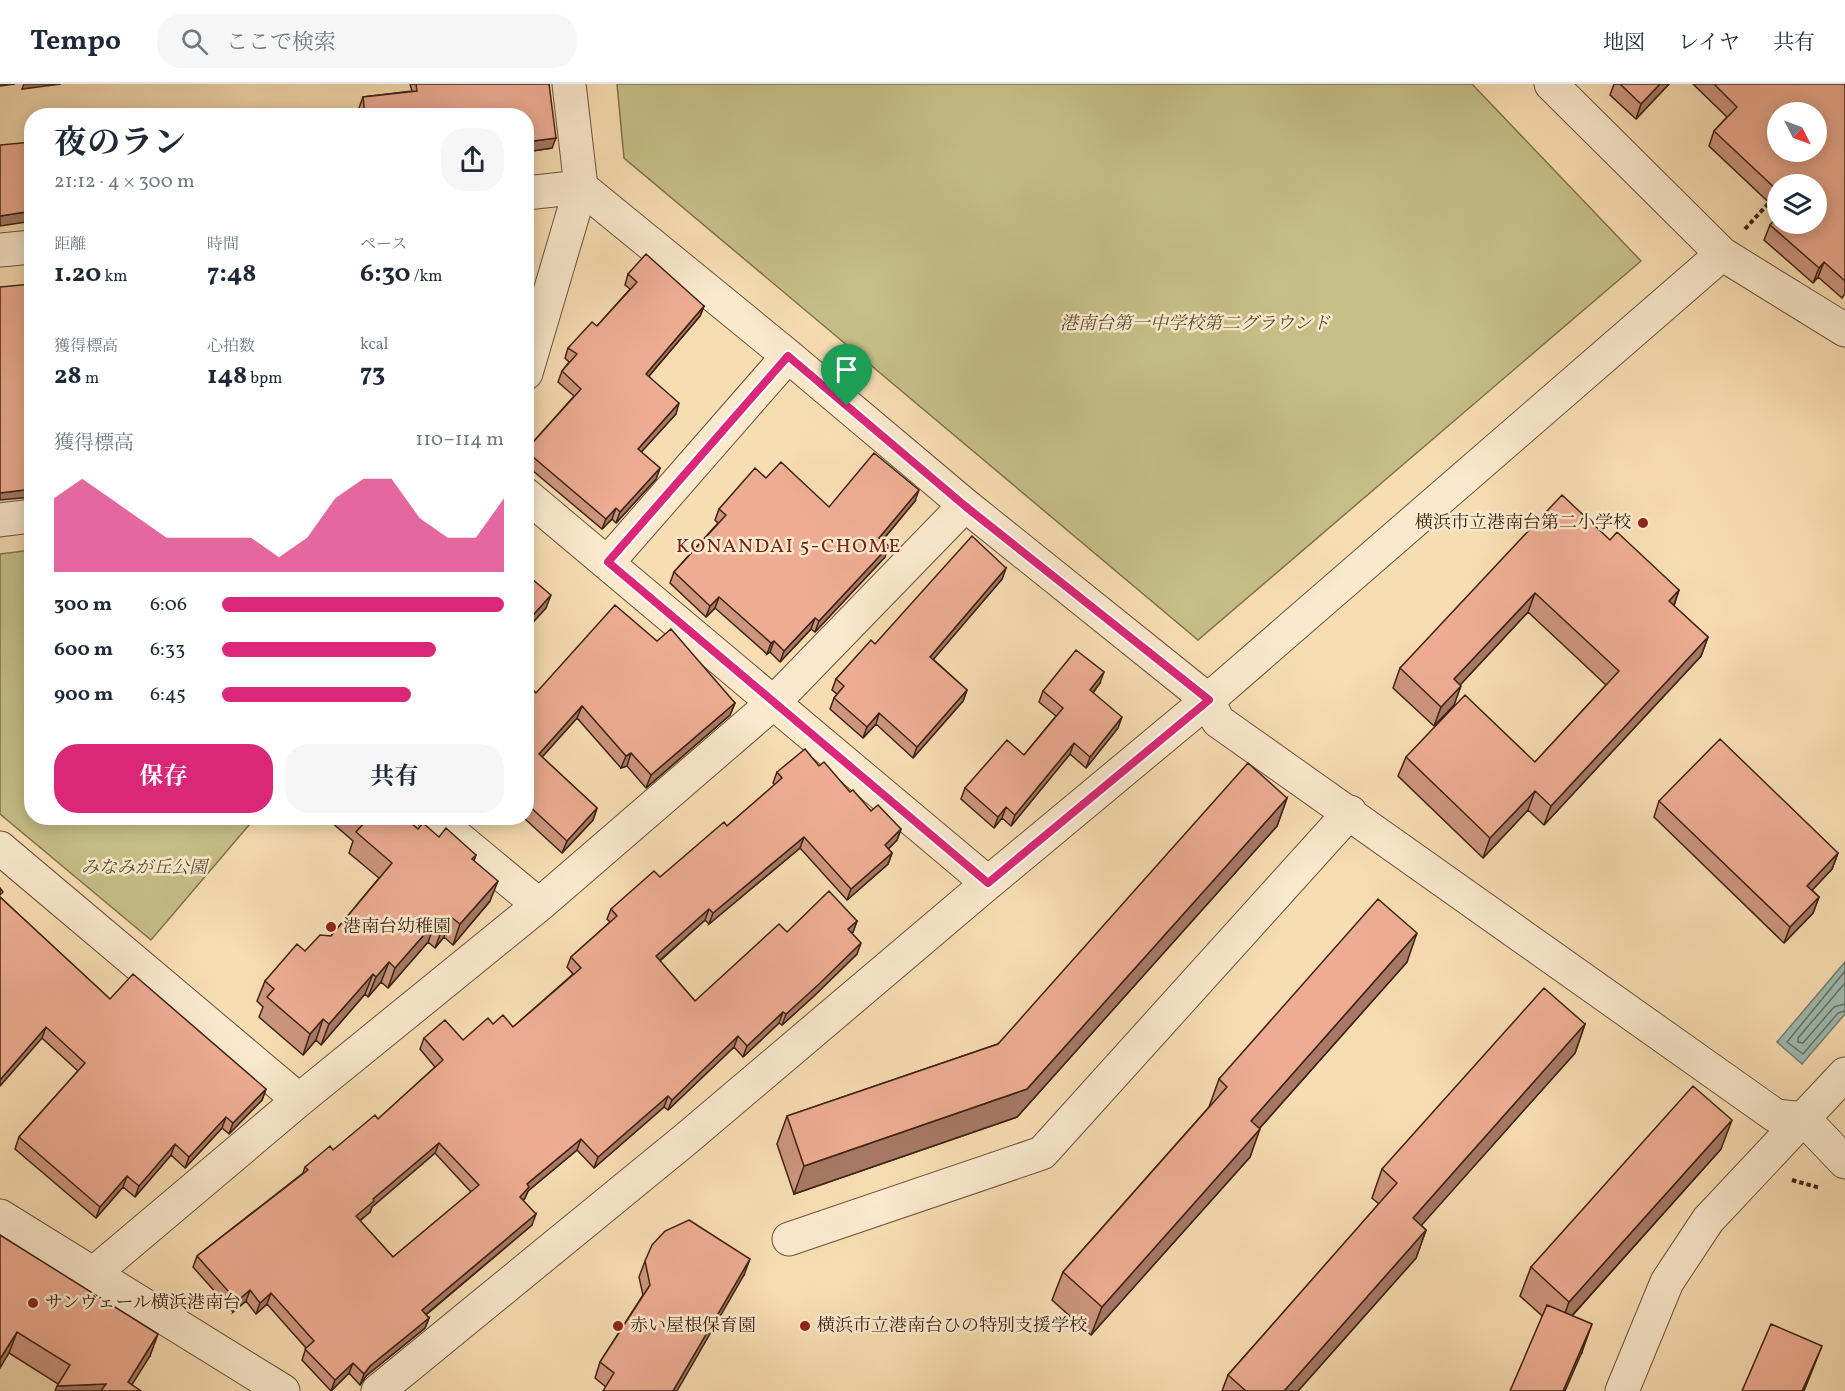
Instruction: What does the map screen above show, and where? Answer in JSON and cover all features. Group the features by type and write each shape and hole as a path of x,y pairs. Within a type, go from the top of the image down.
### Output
{"street":[{"path":"534,346 581,187 569,84"},
{"path":"1551,84 1722,254 1845,330"},
{"path":"534,192 581,187 788,356 965,506 1209,700 1218,721 1350,812 1776,1116 1804,1119 1845,1162"},
{"path":"0,250 24,248"},
{"path":"378,1391 686,1138 1209,700 1722,254"},
{"path":"608,562 788,356"},
{"path":"534,502 988,883"},
{"path":"94,1273 299,1100 539,905 773,703 965,506"},
{"path":"0,520 24,517"},
{"path":"789,1239 1042,1153 1350,812"},
{"path":"442,825 539,905"},
{"path":"0,848 299,1100"},
{"path":"1622,1391 1667,1282 1708,1220 1845,1074"},
{"path":"0,1216 283,1391"}],"path":[{"path":"1722,254 1767,205"},
{"path":"1744,1180 1785,1178 1822,1189"}],"green space":[{"name":"港南台第一中学校第二グラウンド","path":"617,84 1472,84 1641,261 1198,640 624,158"},
{"name":"みなみが丘公園","path":"24,551 24,825 249,825 151,940 0,814 0,554"}],"water":[{"path":"1845,962 1845,1014 1802,1064 1777,1042"}],"building":[{"path":"416,84 549,84 556,138 534,141 534,108 364,108 363,97 417,91"},
{"path":"1620,84 1660,84 1641,104"},
{"path":"1714,84 1845,84 1845,281 1824,262 1819,268 1780,234 1827,234 1827,174 1767,174 1767,181 1714,131 1737,107"},
{"path":"24,143 24,212 0,216 0,145"},
{"path":"646,254 704,306 646,374 679,403 638,449 660,468 620,512 616,508 606,519 534,458 534,441 581,389 562,371 577,354 568,348 592,322 597,326 637,282 628,274"},
{"path":"24,285 24,490 0,493 0,287"},
{"path":"874,453 919,490 879,538 889,546 819,621 815,618 784,651 774,641 771,643 719,597 710,606 674,572 726,515 719,509 755,468 766,478 781,462 829,507"},
{"path":"1562,495 1610,540 1617,532 1679,590 1669,601 1708,637 1551,806 1535,791 1490,838 1406,757 1465,695 1535,762 1619,671 1535,593 1454,679 1461,686 1441,707 1400,668"},
{"path":"972,536 1006,568 930,657 967,690 917,747 879,713 867,727 834,698 844,686 836,679 871,640 875,644"},
{"path":"534,581 551,595 534,614"},
{"path":"615,605 657,641 671,629 735,703 651,775 631,753 626,756 582,706 539,754 597,808 567,841 534,810 534,691 536,693"},
{"path":"1076,650 1104,672 1090,690 1122,717 1090,757 1074,743 1015,815 1006,807 998,817 965,788 1007,740 1024,755 1063,708 1043,691"},
{"path":"1720,739 1838,853 1807,886 1819,897 1790,927 1659,801"},
{"path":"805,749 819,766 824,762 850,792 853,790 871,811 878,805 901,829 885,845 892,853 851,889 804,837 713,913 709,909 656,956 695,1001 779,924 787,932 829,891 857,921 848,929 861,943 786,1014 783,1012 747,1046 738,1036 672,1100 668,1096 598,1157 581,1139 527,1184 529,1187 520,1197 536,1214 422,1310 429,1318 370,1366 364,1374 353,1363 335,1380 305,1349 314,1341 271,1293 260,1303 250,1290 237,1301 197,1256 308,1170 305,1167 330,1146 333,1150 375,1115 378,1119 443,1060 424,1038 445,1020 463,1040 488,1018 493,1024 503,1015 513,1027 581,968 571,957 617,916 611,909 654,871 660,877 724,822 727,826 782,778 777,772","holes":["439,1143 479,1185 393,1257 356,1216"]},
{"path":"1248,763 1287,798 1027,1089 804,1166 787,1116 998,1044"},
{"path":"362,825 413,825 418,829 421,825 425,825 439,837 446,828 476,855 472,859 498,881 460,924 451,917 443,927 436,921 395,968 389,962 376,977 373,974 329,1024 323,1019 310,1034 267,997 274,989 265,981 297,944 305,951 320,935 331,936 392,863 356,832"},
{"path":"0,897 110,999 133,974 266,1089 233,1123 226,1117 189,1157 175,1144 139,1186 127,1176 100,1207 19,1137 85,1063 46,1027 0,1080"},
{"path":"1378,899 1417,933 1251,1121 1260,1129 1102,1307 1063,1272 1227,1087 1219,1079"},
{"path":"1544,988 1585,1024 1413,1218 1426,1230 1284,1391 1246,1391 1228,1375 1397,1183 1382,1169"},
{"path":"1693,1086 1732,1120 1569,1302 1531,1267"},
{"path":"689,1220 750,1259 673,1391 603,1391 614,1373 600,1362 650,1285 645,1261 652,1245 665,1231"},
{"name":"サンヴェール横浜港南台","path":"0,1235 158,1334 128,1382 141,1391 101,1391 106,1384 57,1386 70,1365 17,1332 0,1359"},
{"path":"1547,1305 1592,1324 1563,1391 1510,1391"},
{"path":"1771,1324 1822,1346 1802,1391 1742,1391"}],"place":[{"name":"横浜市立港南台第二小学校","path":"1643,523"},
{"name":"港南台幼稚園","path":"331,927"},
{"name":"サンヴェール横浜港南台","path":"33,1303"},
{"name":"赤い屋根保育園","path":"618,1326"},
{"name":"横浜市立港南台ひの特別支援学校","path":"805,1326"}],"district":[{"name":"KONANDAI 5-CHOME","path":"789,547"}],"route":[{"path":"788,356 847,406 965,506 1209,700 988,883 608,562 788,356"}]}
